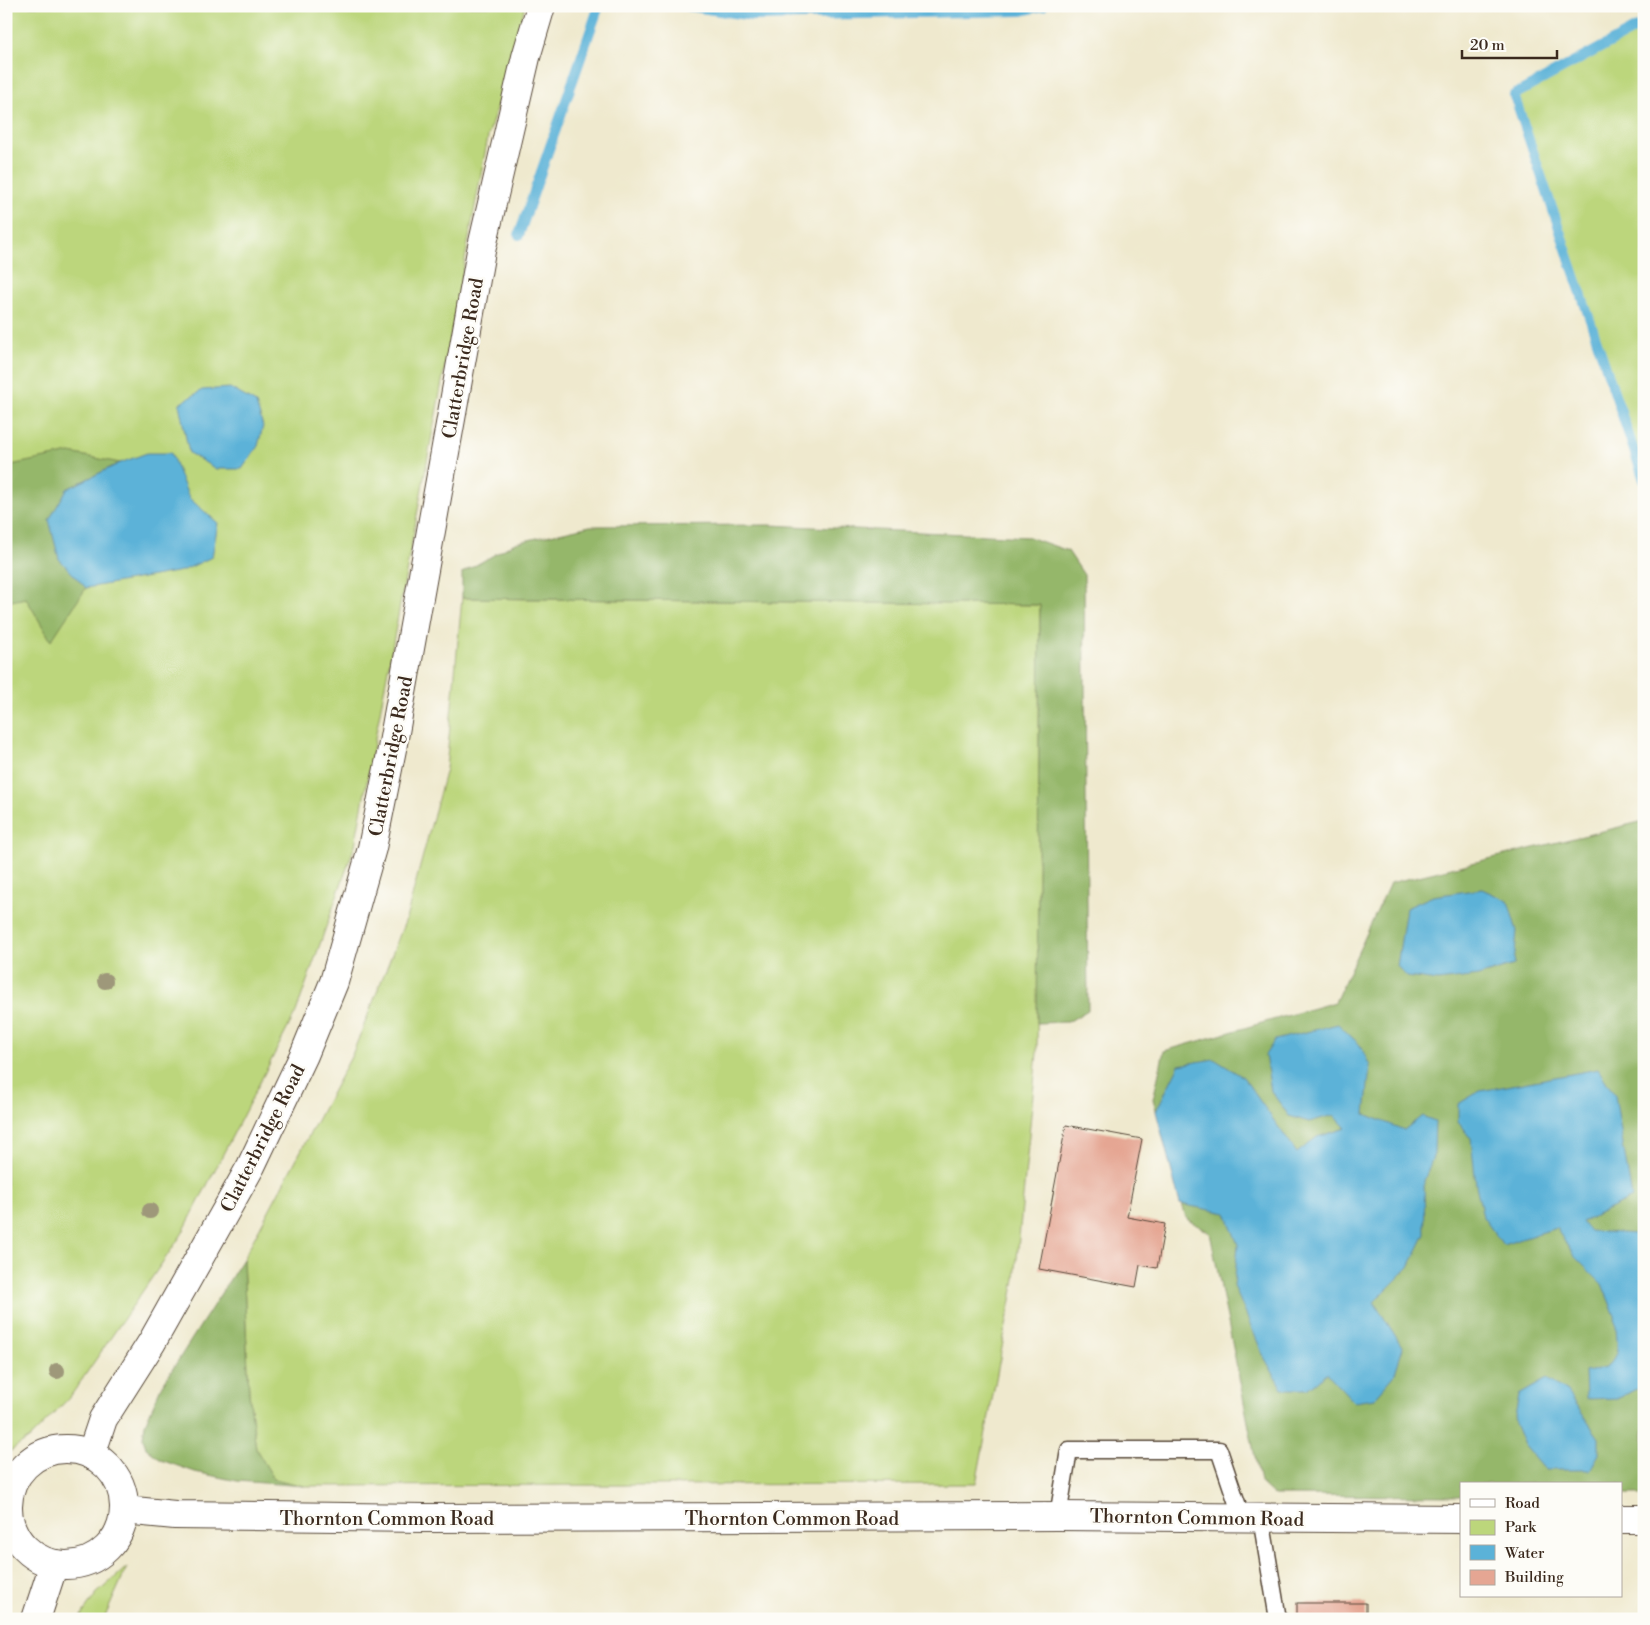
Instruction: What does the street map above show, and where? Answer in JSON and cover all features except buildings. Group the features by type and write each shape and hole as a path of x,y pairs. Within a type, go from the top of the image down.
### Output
{"main road":[{"name":"Clatterbridge Road","path":"91,1455 103,1418 152,1342 251,1166 304,1055 334,982 372,848 392,750 481,251 526,57 541,6"},
{"path":"57,1450 74,1450 91,1455 105,1464 116,1477 122,1493 124,1510 120,1529 109,1546 93,1558 74,1564 54,1564 40,1559 28,1551 18,1540 11,1527 7,1512 9,1495 15,1478 26,1465 40,1455 57,1450"},
{"name":"Thornton Common Road","path":"124,1510 175,1515 425,1518 1058,1516 1460,1519"},
{"path":"1622,1519 1644,1519"},
{"path":"36,1619 54,1564"}],"lane":[{"path":"1058,1516 1069,1450 1219,1450 1252,1518 1278,1619"}],"green space":[{"path":"6,6 525,6 488,137 355,845 296,1012 182,1234 70,1397 30,1438 6,1454"},
{"path":"1644,24 1644,480 1514,95"},
{"path":"70,453 120,463 67,489 59,558 86,588 51,641 26,598 6,602 6,466"},
{"path":"770,525 1029,537 1068,551 1084,575 1088,1010 1068,1022 1037,1023 1040,605 462,598 462,573 515,543 590,526"},
{"path":"462,598 1040,605 1037,1053 1015,1279 976,1484 304,1486 274,1479 256,1450 249,1393 243,1259 352,1055 406,919 446,769"},
{"path":"1644,821 1644,1495 1622,1495 1622,1482 1460,1482 1460,1496 1274,1495 1260,1482 1210,1233 1186,1218 1153,1099 1164,1051 1335,1002 1390,883"},
{"path":"243,1259 249,1393 256,1449 274,1479 304,1486 237,1481 195,1472 161,1460 146,1448 143,1437 145,1424 161,1387"},
{"path":"127,1567 104,1619 79,1619 96,1594"}],"water":[{"path":"230,388 256,403 263,426 258,446 242,469 216,469 189,453 179,404 202,390"},
{"path":"147,453 171,453 189,498 218,523 212,557 182,571 86,588 59,559 49,520 67,489 120,463"},
{"path":"1482,889 1508,901 1517,931 1514,965 1478,976 1438,981 1407,977 1397,966 1406,908 1433,896"},
{"path":"1338,1024 1360,1045 1370,1066 1365,1114 1404,1130 1422,1116 1435,1121 1434,1154 1424,1181 1425,1234 1409,1267 1374,1302 1403,1348 1394,1376 1374,1399 1354,1402 1327,1373 1307,1389 1282,1389 1263,1355 1234,1286 1238,1245 1226,1213 1180,1204 1156,1111 1179,1065 1214,1059 1243,1077 1297,1153 1317,1137 1346,1128 1334,1115 1309,1122 1289,1116 1271,1091 1265,1055 1275,1040"},
{"path":"1598,1069 1615,1095 1632,1198 1582,1222 1590,1231 1637,1234 1644,1280 1644,1385 1619,1398 1586,1399 1585,1372 1606,1368 1618,1352 1615,1316 1602,1284 1574,1256 1556,1228 1503,1245 1483,1217 1476,1185 1471,1139 1458,1122 1458,1104 1480,1091"},
{"path":"1547,1379 1567,1392 1599,1438 1599,1454 1590,1470 1545,1470 1524,1445 1514,1421 1519,1395"}],"waterway":[{"path":"519,235 599,6"},
{"path":"687,6 753,16 1021,11 1043,6"},
{"path":"1644,24 1514,95 1644,480"}]}
